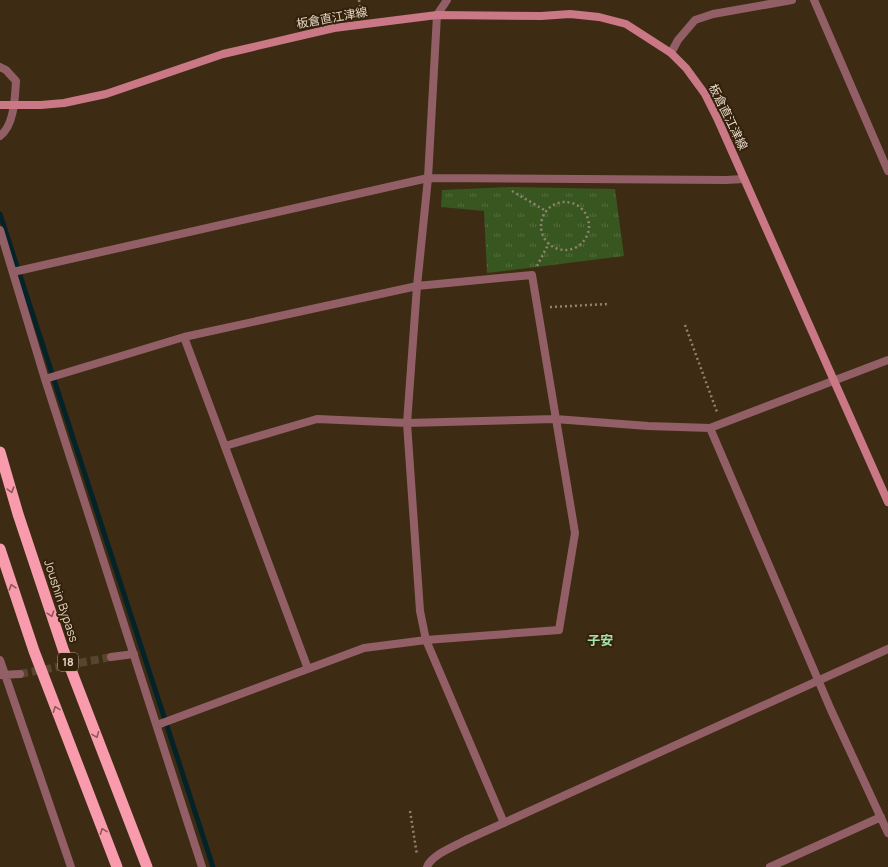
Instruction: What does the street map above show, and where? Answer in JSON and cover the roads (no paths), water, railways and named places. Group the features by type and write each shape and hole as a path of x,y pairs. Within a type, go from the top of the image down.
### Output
{"highway":[{"name":"Joushin Bypass","path":"0,452 18,514 63,649 147,867"},
{"name":"18","path":"0,549 34,651 117,867"}],"main road":[{"name":"板倉直江津線","path":"0,105 41,105 64,103 106,94 223,54 334,28 437,15 541,16 570,14 626,24 671,53 686,68 705,94 718,120 888,502"}],"street":[{"path":"447,0 437,15 428,178 417,286 407,423 420,611 426,640 504,823"},
{"path":"671,53 678,40 695,20 755,3 792,0"},
{"path":"814,0 888,171"},
{"path":"0,67 6,70 16,81 14,104 6,131 0,136"},
{"path":"13,272 428,178 744,179"},
{"path":"0,230 45,379 202,867"},
{"path":"45,379 184,337 417,286 532,275 575,533 560,630 426,640 364,648 156,725"},
{"path":"184,337 308,669"},
{"path":"225,446 317,419 407,423 556,419 648,426 710,428 888,360"},
{"path":"710,428 818,680 888,833"},
{"path":"427,867 428,863 444,852 504,823 888,649"},
{"path":"111,658 134,654"},
{"path":"0,660 3,675 71,867"},
{"path":"3,675 20,674"},
{"path":"770,867 881,817"}],"waterway":[{"path":"0,214 213,867"}],"tunnel":[{"path":"20,674 111,657"}],"district":[{"name":"子安","path":"600,640"}]}
